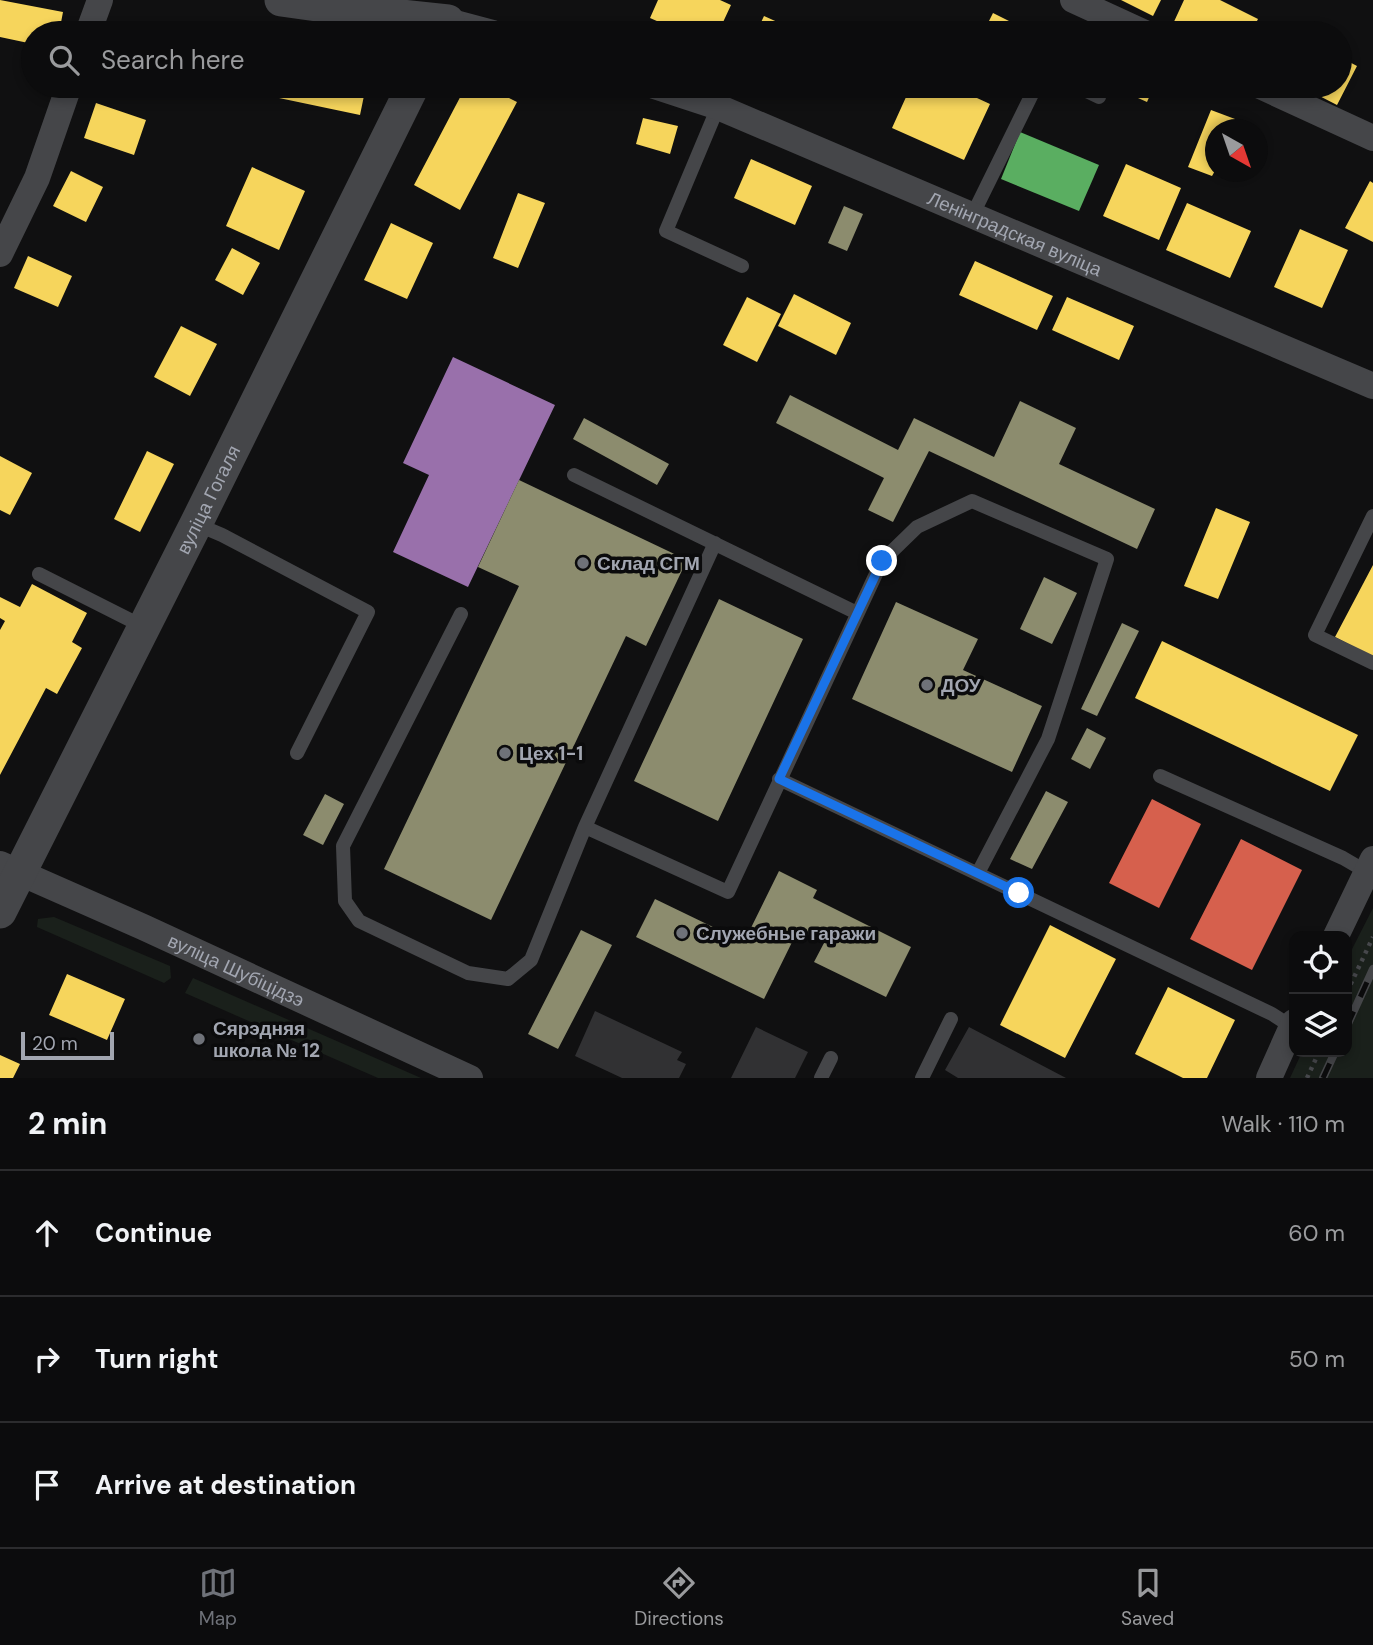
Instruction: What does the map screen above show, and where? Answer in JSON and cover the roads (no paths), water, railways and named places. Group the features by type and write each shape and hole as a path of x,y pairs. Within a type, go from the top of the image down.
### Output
{"street":[{"path":"92,21 100,0"},
{"path":"281,0 374,13 450,18"},
{"path":"1073,0 1119,21"},
{"path":"0,254 37,178 65,98"},
{"name":"вуліца Гогаля","path":"0,912 10,869 144,627 407,98"},
{"name":"Ленінградская вуліца","path":"691,98 718,107 1373,386"},
{"path":"1286,98 1373,138"},
{"path":"1338,931 1370,866"},
{"name":"вуліца Шубіцідзэ","path":"10,869 143,927 470,1078"},
{"path":"1269,1078 1289,1033"}],"lane":[{"path":"972,216 1030,98"},
{"path":"718,107 666,231 742,266"},
{"path":"574,475 857,613"},
{"path":"585,827 728,892 882,561 917,527 972,501 1107,559 1048,739 978,873"},
{"path":"1373,516 1315,635 1373,663"},
{"path":"196,524 368,612 297,753"},
{"path":"461,614 343,846 345,901 359,921 371,927 468,973 508,979 531,960 585,827 715,543"},
{"path":"39,574 144,627"},
{"path":"1160,776 1343,858 1370,866"},
{"path":"779,779 1289,1022"},
{"path":"922,1078 951,1019"},
{"path":"821,1078 831,1058"}],"railway":[{"path":"1352,1015 1373,969"},
{"path":"1323,1078 1333,1057"}],"place":[{"name":"Склад СГМ","path":"583,563"},
{"name":"ДОУ","path":"927,685"},
{"name":"Цех 1-1","path":"505,753"},
{"name":"Служебные гаражи","path":"682,933"},
{"name":"Сярэдняя школа № 12","path":"199,1039"}]}
